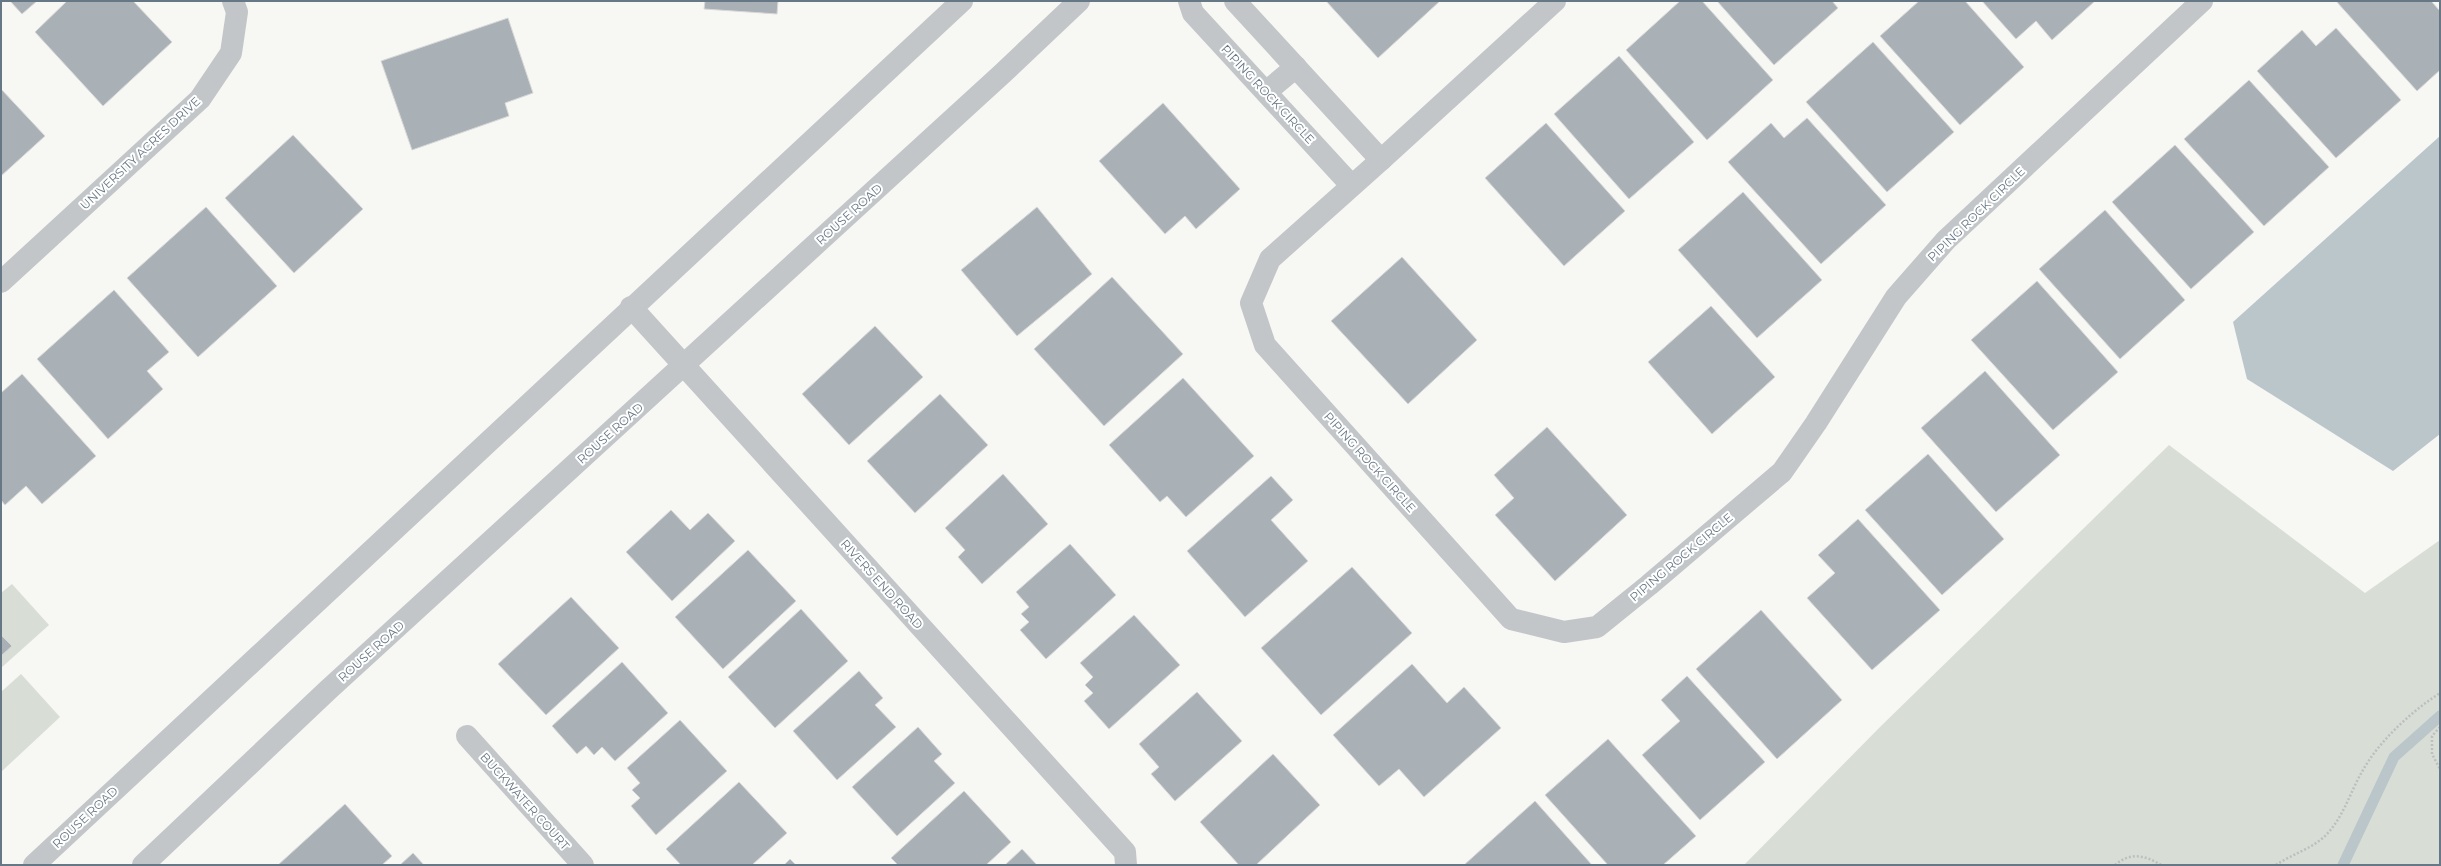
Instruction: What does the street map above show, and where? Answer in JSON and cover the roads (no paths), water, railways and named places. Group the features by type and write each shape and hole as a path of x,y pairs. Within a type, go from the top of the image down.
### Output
{"street":[{"name":"UNIVERSITY ACRES DRIVE","path":"1,282 200,100 231,53 237,12 233,1"},
{"name":"ROUSE ROAD","path":"34,865 631,307 962,1"},
{"name":"ROUSE ROAD","path":"143,865 328,690 1003,74 1079,1"},
{"name":"PIPING ROCK CIRCLE","path":"1189,1 1193,13 1351,185"},
{"path":"1236,1 1381,160"},
{"name":"PIPING ROCK CIRCLE","path":"1554,1 1381,160 1270,258 1251,303 1265,345 1511,619 1564,632 1597,627 1649,585 1782,472 1816,423 1896,297 1946,240 2202,1"},
{"path":"1266,92 1296,67"},
{"name":"RIVERS END ROAD","path":"631,307 1125,852 1126,865"},
{"name":"BUCKWATER COURT","path":"467,736 583,865"}],"waterway":[{"path":"2343,865 2394,757 2440,716"}]}
